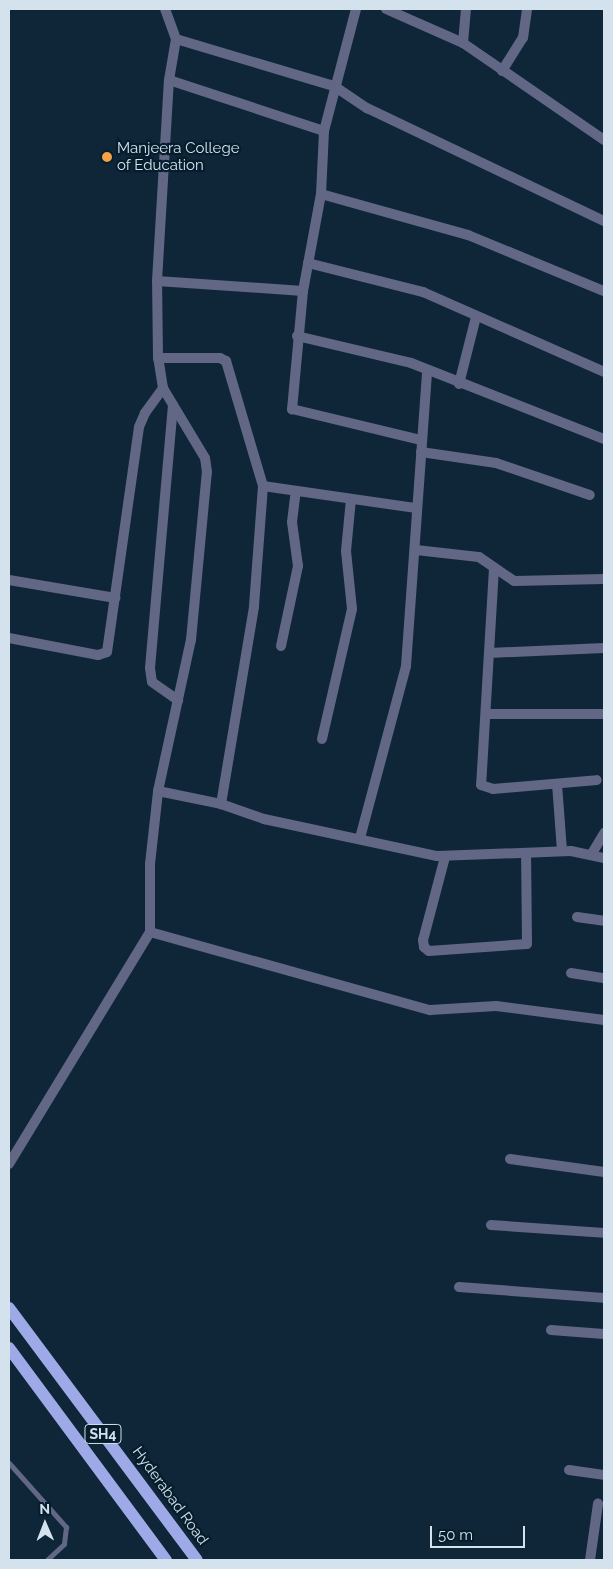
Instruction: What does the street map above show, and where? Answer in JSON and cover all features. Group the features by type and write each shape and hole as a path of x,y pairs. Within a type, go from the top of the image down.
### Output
{"main road":[{"name":"Hyderabad Road","path":"9,1308 197,1560"},
{"name":"SH4","path":"9,1348 166,1560"}],"street":[{"path":"9,1164 150,932 150,864 158,790 191,640 207,472 205,458 163,388 158,358 157,281 169,80 176,39 166,9"},
{"path":"356,9 334,86 324,131 321,194 303,291 297,336 292,408 421,440"},
{"path":"386,9 402,13 463,43 604,140"},
{"path":"463,43 466,9"},
{"path":"502,71 523,38 527,9"},
{"path":"176,39 334,86 367,108 604,220"},
{"path":"169,80 324,131"},
{"path":"321,194 468,235 604,291"},
{"path":"308,263 423,292 604,372"},
{"path":"157,281 303,291"},
{"path":"459,384 476,317"},
{"path":"297,336 411,363 459,384 604,439"},
{"path":"158,358 216,358 226,361 263,486 254,607 221,804"},
{"path":"360,838 406,666 416,550 416,508 427,370"},
{"path":"9,638 104,654 109,647 139,427 145,413 163,388"},
{"path":"173,405 150,668 152,682 178,700"},
{"path":"420,452 496,463 590,495"},
{"path":"263,486 416,508"},
{"path":"281,646 298,566 292,522 296,491"},
{"path":"322,739 352,609 346,551 351,499"},
{"path":"416,550 479,558 514,581 604,579"},
{"path":"494,568 486,714 480,780 483,788 597,780"},
{"path":"9,580 115,598"},
{"path":"489,653 604,648"},
{"path":"486,714 604,714"},
{"path":"557,784 562,851"},
{"path":"158,790 221,804 264,819 445,857 562,851 604,858"},
{"path":"591,855 604,833"},
{"path":"445,857 423,940 424,947 429,950 527,944 526,853"},
{"path":"577,917 604,921"},
{"path":"150,932 430,1010 496,1006 604,1020"},
{"path":"571,973 604,978"},
{"path":"510,1159 604,1172"},
{"path":"491,1225 604,1233"},
{"path":"458,1288 604,1298"},
{"path":"551,1330 604,1334"},
{"path":"569,1470 604,1475"},
{"path":"590,1560 598,1504"}],"lane":[{"path":"9,1463 66,1527 64,1544 47,1560"}],"place":[{"name":"Manjeera College of Education","path":"107,157"}]}
